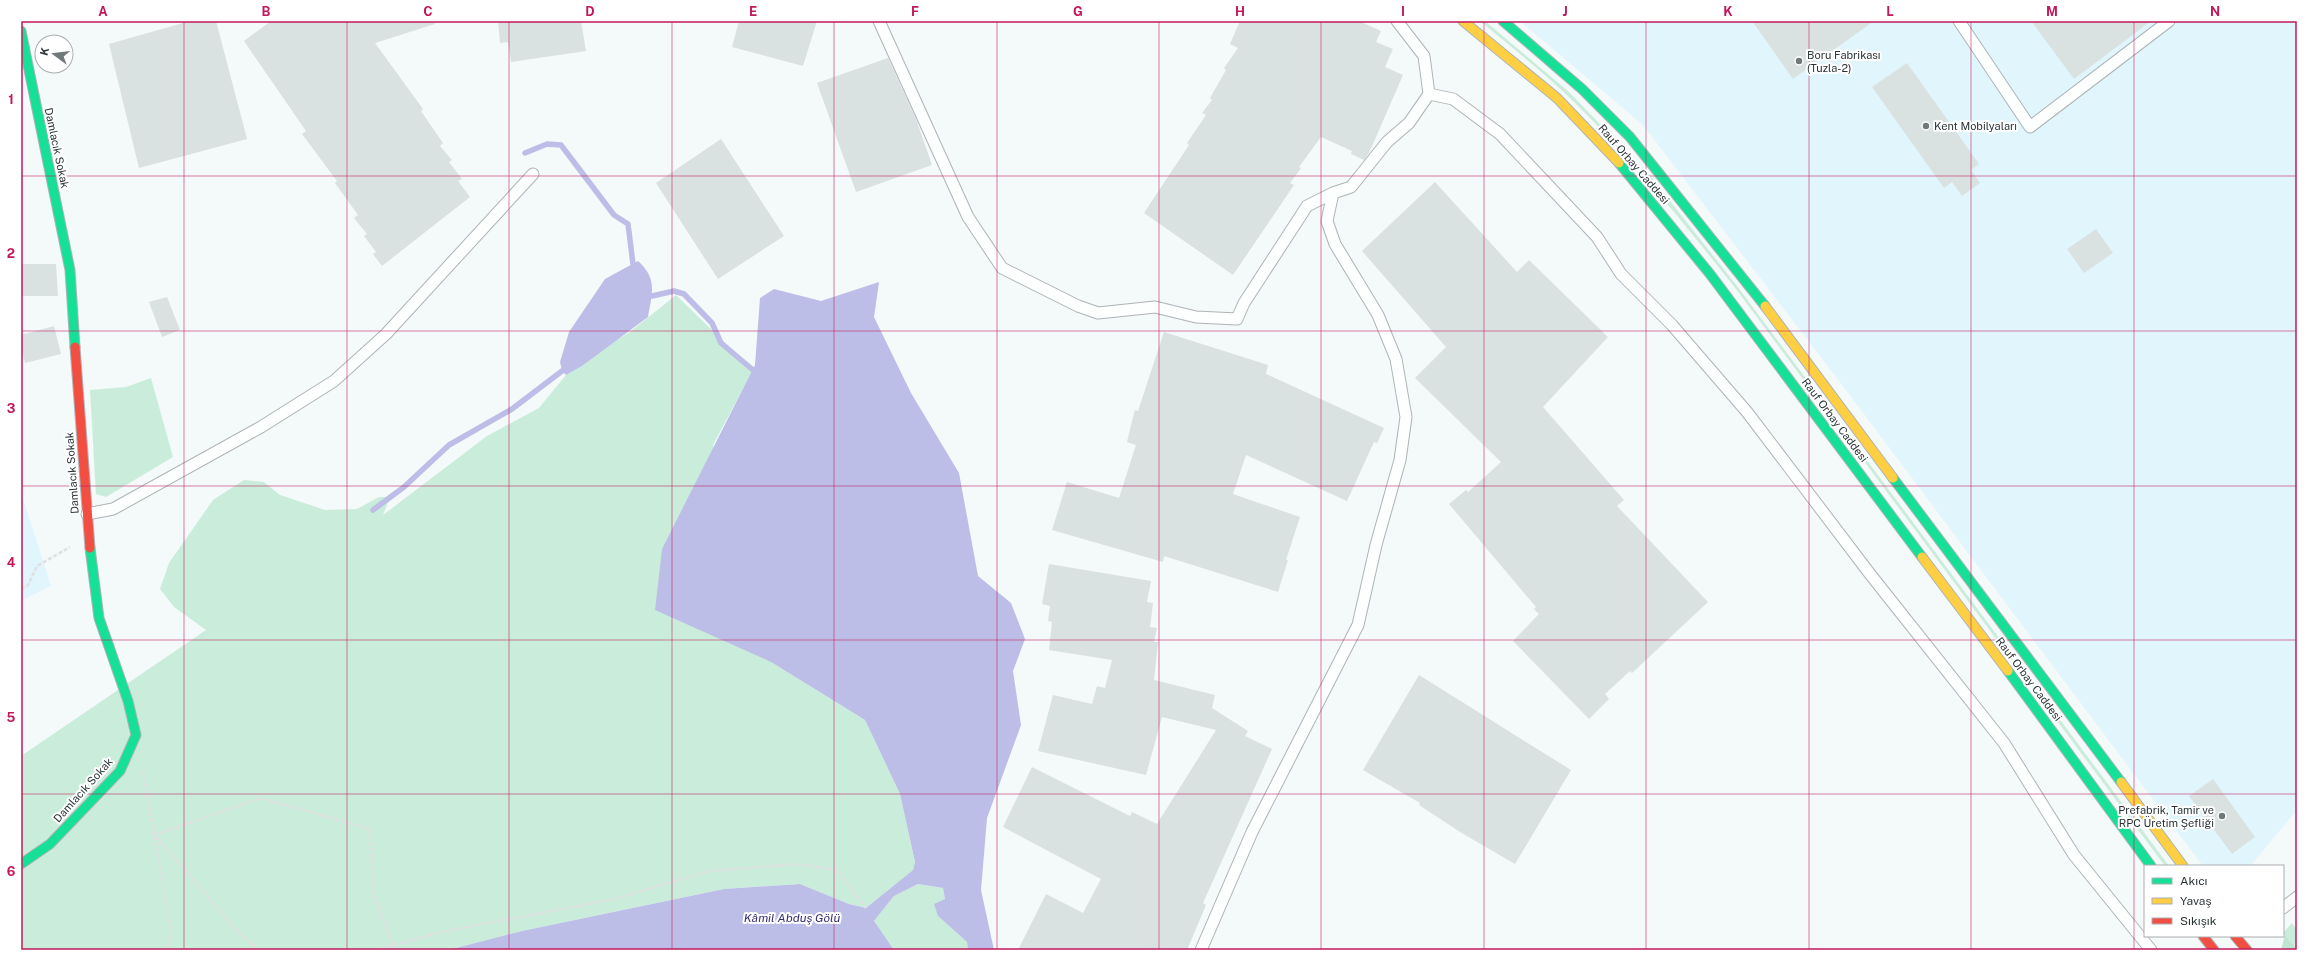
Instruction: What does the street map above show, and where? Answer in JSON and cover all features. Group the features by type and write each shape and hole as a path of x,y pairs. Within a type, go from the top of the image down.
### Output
{"main road":[{"name":"Rauf Orbay Caddesi","path":"1463,21 1557,98 1634,179 1710,274 2028,698 2150,865"},
{"name":"Rauf Orbay Caddesi","path":"1503,21 1582,89 1630,137 1677,195 1753,290 2182,865"},
{"name":"Damlacık Sokak","path":"21,31 70,270 87,514 99,618 128,701 136,735 120,771 50,844 21,864"},
{"path":"2204,937 2214,950"},
{"path":"2239,937 2247,950"}],"lane":[{"path":"879,21 968,217 1002,268 1078,306 1098,312 1155,307 1196,317 1237,319 1244,303 1307,206 1332,193 1351,187 1387,142 1409,123 1429,94 1424,56 1397,21"},
{"path":"1959,21 2030,126 2168,21"},
{"path":"1429,94 1453,99 1500,134 1598,237 1621,274 1672,325 1747,412 1870,574 2004,743 2074,856 2151,950"},
{"path":"87,514 113,509 261,427 334,381 386,334 533,174"},
{"path":"1201,950 1252,832 1358,625 1376,546 1400,460 1406,417 1396,359 1378,314 1336,244 1327,221 1332,193"},
{"path":"2284,907 2297,897"}],"path":[{"path":"21,590 28,585 37,566 89,537"},
{"path":"142,766 171,931 167,950"},
{"path":"154,835 261,798 370,830 374,895 393,945"},
{"path":"154,835 238,933 260,950"},
{"path":"376,950 441,932 614,899 709,871 798,864 837,870 866,908"}],"shaded area":[{"path":"1520,21 2297,21 2297,810 2251,865 2202,865 1843,386 1643,125"},
{"path":"21,492 51,586 21,601"}],"green space":[{"path":"1480,21 1485,21 1569,92 1651,177 1737,286 2168,865 2164,865 1736,289 1637,168 1572,100"},
{"path":"676,295 753,370 713,445 771,662 865,720 900,794 915,862 913,870 866,908 849,904 800,884 724,889 522,931 448,950 21,950 21,756 206,630 174,607 160,589 169,563 213,500 244,480 264,482 280,495 325,510 357,509 379,497 390,497 383,515 487,436 539,408 566,375 582,366 610,344 630,332"},
{"path":"151,378 173,457 106,497 96,494 90,390 126,387"},
{"path":"918,884 943,888 945,899 938,916 967,942 968,950 894,950 874,921 894,896"},
{"path":"2292,923 2297,930 2297,949 2284,934 2284,932"},
{"path":"2285,935 2297,949 2297,950 2281,950"}],"water":[{"path":"638,261 649,274 651,280 652,293 648,317 582,366 566,375 562,371 560,362 569,332 605,279"},
{"name":"Kâmil Abduş Gölü","path":"879,282 874,317 911,393 959,473 978,576 1011,603 1025,639 1013,671 1021,725 987,818 981,890 994,950 968,950 967,942 938,916 934,904 945,899 943,888 918,884 894,896 874,921 894,950 448,950 522,931 724,889 800,884 849,904 866,908 913,870 915,862 900,794 865,720 771,662 655,610 662,549 755,365 760,298 774,289 821,301"}],"building":[{"path":"190,21 216,21 247,139 139,168 109,44"},
{"path":"271,21 434,21 435,24 375,43 423,109 421,111 443,143 440,146 452,160 449,162 462,179 458,181 470,197 382,266 373,254 376,252 364,236 367,234 354,218 358,215 335,183 337,181 302,134 306,131 244,41"},
{"path":"498,21 581,21 586,51 511,62 508,42 500,43"},
{"path":"739,21 817,21 803,66 732,47"},
{"path":"1240,21 1359,21 1381,31 1376,42 1393,49 1385,67 1403,75 1369,153 1364,160 1351,154 1352,151 1321,137 1299,167 1301,168 1290,183 1294,185 1233,275 1144,213 1189,145 1187,143 1206,115 1202,113 1212,100 1210,98 1226,70 1224,68 1238,48 1230,44"},
{"name":"Boru Fabrikası (Tuzla-2)","path":"1752,21 1874,21 1793,79"},
{"path":"2031,21 2151,21 2074,79"},
{"path":"888,58 916,119 932,165 856,192 817,83"},
{"name":"Kent Mobilyaları","path":"1907,63 1979,164 1971,170 1980,183 1962,196 1952,182 1944,188 1872,87"},
{"path":"721,139 784,236 718,279 656,183"},
{"path":"1435,182 1517,272 1529,260 1608,337 1543,407 1624,500 1617,506 1708,602 1632,673 1630,671 1605,694 1609,699 1589,719 1513,641 1539,614 1534,609 1536,607 1449,504 1466,490 1468,492 1501,462 1415,378 1446,347 1362,251"},
{"path":"2096,229 2113,253 2084,273 2067,249"},
{"path":"21,264 56,264 58,296 21,296"},
{"path":"167,297 180,330 162,337 149,302"},
{"path":"54,326 61,354 25,363 21,346 21,335"},
{"path":"1164,332 1268,365 1266,374 1384,428 1377,443 1374,442 1347,501 1246,455 1233,494 1300,517 1286,560 1288,560 1278,592 1164,556 1163,562 1052,530 1067,482 1119,498 1136,445 1127,442 1135,410 1138,411"},
{"path":"1049,564 1151,581 1147,602 1153,603 1150,627 1157,628 1154,642 1158,642 1154,680 1215,695 1212,708 1248,731 1245,736 1272,749 1203,903 1206,905 1187,950 1018,950 1046,894 1083,913 1101,879 1003,827 1032,767 1130,816 1132,812 1157,824 1216,730 1162,717 1146,775 1038,751 1053,695 1092,704 1097,686 1105,688 1112,660 1049,650 1052,622 1048,621 1050,606 1042,604"},
{"path":"1419,675 1571,770 1515,864 1460,832 1419,805 1420,803 1363,770"},
{"name":"Prefabrik, Tamir ve RPC Üretim Şefliği","path":"2213,779 2255,837 2232,854 2189,796"}],"waterway":[{"path":"525,153 547,144 561,145 614,215 628,224 633,264"},
{"path":"652,296 674,291 684,294 712,323 721,343 753,370"},
{"path":"373,510 404,487 449,445 512,409 562,371"}],"traffic: fast":[{"path":"1503,21 1582,89 1630,137 1765,306"},
{"path":"21,31 70,270 75,347"},
{"path":"1619,163 1710,274 1922,557"},
{"path":"1893,478 2121,782"},
{"path":"21,864 50,844 120,771 136,735 128,701 99,618 90,548"},
{"path":"2008,671 2150,865"}],"traffic: slow":[{"path":"1463,21 1557,98 1619,163"},
{"path":"1765,306 1893,478"},
{"path":"1922,557 2008,671"},
{"path":"2121,782 2182,865"}],"traffic: jam":[{"path":"75,347 90,548"},
{"path":"2204,937 2214,950"},
{"path":"2236,937 2247,950"}],"place":[{"name":"Boru Fabrikası (Tuzla-2)","path":"1799,61"},
{"name":"Kent Mobilyaları","path":"1926,126"},
{"name":"Prefabrik, Tamir ve RPC Üretim Şefliği","path":"2222,816"}]}
